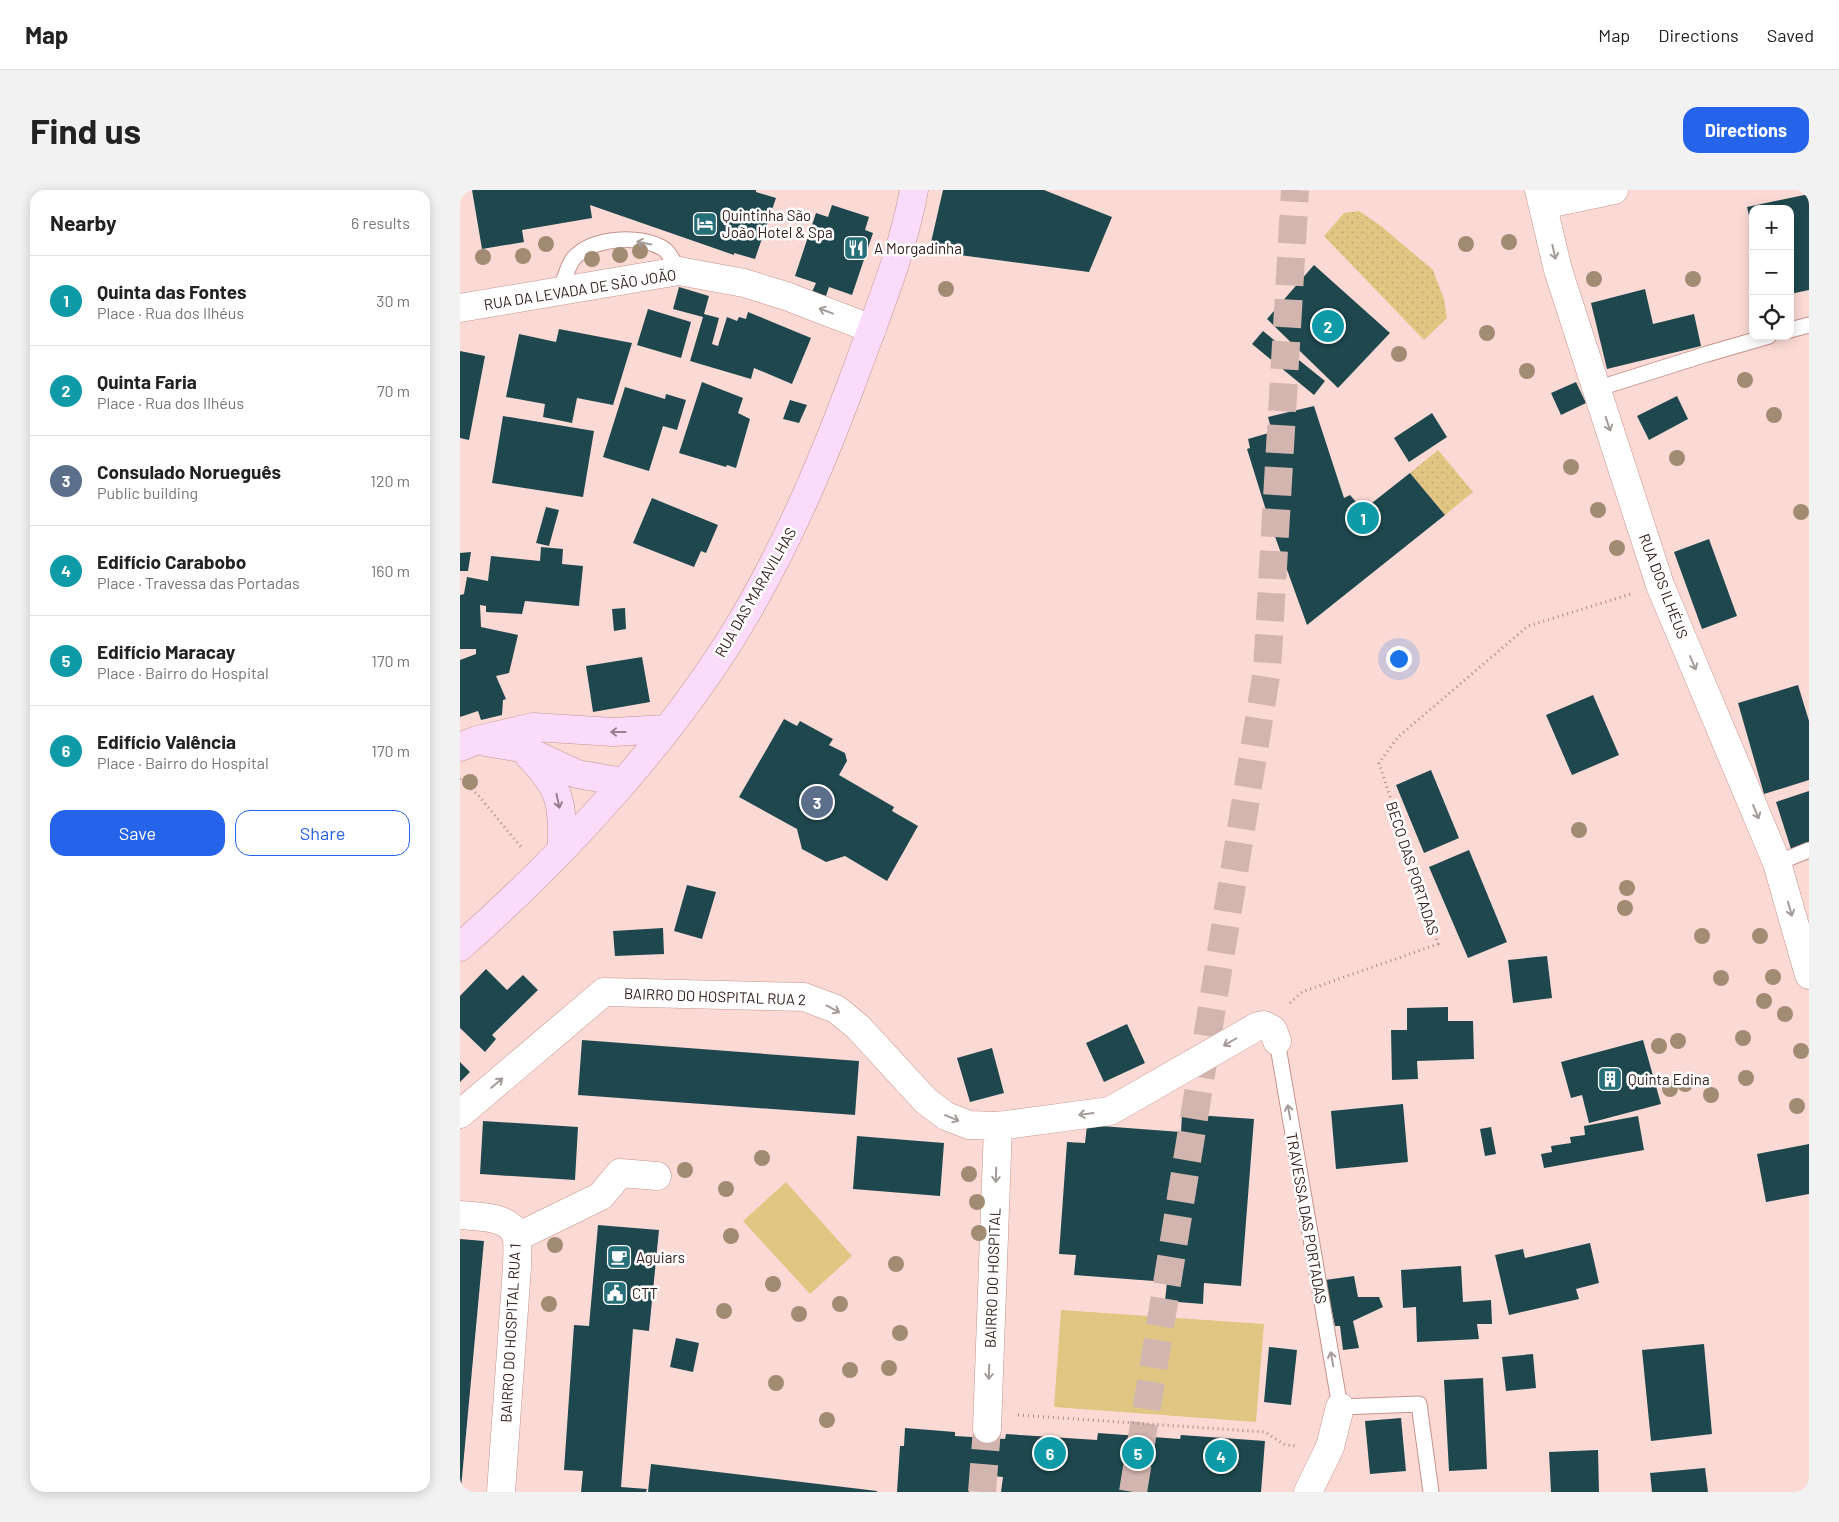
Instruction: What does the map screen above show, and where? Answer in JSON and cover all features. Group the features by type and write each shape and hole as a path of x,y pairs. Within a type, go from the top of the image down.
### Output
{"main road":[{"name":"RUA DAS MARAVILHAS","path":"460,947 562,849 623,782 666,729 739,625 794,525 828,449 872,329 911,206 914,190"},
{"path":"468,744 533,727 614,732 666,729"},
{"path":"468,744 521,748 577,774 623,782"},
{"path":"521,748 553,784 559,800 562,849"}],"street":[{"path":"1541,197 1614,190"},
{"name":"RUA DOS ILHÉUS","path":"1541,197 1558,270 1660,585 1777,862 1809,975"},
{"name":"RUA DA LEVADA DE SÃO JOÃO","path":"460,308 679,272 744,283 786,296 872,329"},
{"name":"BAIRRO DO HOSPITAL RUA 2","path":"460,1114 604,992 804,997 836,1009 858,1027 926,1101 946,1116 969,1125 998,1126"},
{"path":"998,1126 1110,1111 1258,1026 1264,1025 1275,1036"},
{"name":"BAIRRO DO HOSPITAL","path":"987,1429 998,1126"},
{"path":"517,1237 602,1196 620,1173 657,1176"},
{"name":"BAIRRO DO HOSPITAL RUA 1","path":"460,1215 494,1219 507,1225 517,1237 517,1267 501,1492"},
{"name":"TRAVESSA DAS PORTADAS","path":"1308,1492 1330,1448 1340,1407"}],"lane":[{"path":"560,292 573,260 589,247 615,240 644,241 665,250 679,272"},
{"path":"1794,329 1809,325"},
{"path":"1596,389 1755,340"},
{"path":"1777,862 1809,850"},
{"name":"TRAVESSA DAS PORTADAS","path":"1275,1036 1340,1407"},
{"path":"1340,1407 1419,1404 1431,1492"}],"path":[{"name":"BECO DAS PORTADAS","path":"1275,1036 1288,1005 1302,992 1438,944 1379,763 1398,737 1528,626 1660,585"},
{"path":"460,778 478,796 523,850"},
{"path":"987,1429 1014,1414 1266,1432 1285,1445 1330,1448"}],"shaded area":[{"path":"1359,211 1381,226 1433,270 1444,299 1447,318 1424,340 1324,236 1344,213"},
{"path":"1438,450 1473,492 1445,515 1410,473"},
{"path":"786,1182 852,1256 810,1294 743,1221"},
{"path":"1061,1310 1264,1324 1256,1422 1054,1407"}],"building":[{"name":"Quintinha São João Hotel & Spa","path":"472,190 756,190 756,192 776,198 755,259 734,253 734,255 590,205 592,218 522,230 524,242 482,249"},
{"path":"943,190 1044,190 1112,217 1089,272 929,251"},
{"path":"1809,194 1809,290 1794,293 1794,205 1757,205"},
{"path":"832,205 869,217 865,230 873,233 852,295 829,287 826,296 812,292 816,283 795,276 816,213 828,217"},
{"path":"1314,265 1390,333 1338,388 1267,319"},
{"path":"679,287 709,296 704,314 719,318 712,344 718,346 727,317 737,321 739,317 746,319 748,312 811,338 792,384 754,368 751,379 690,361 703,317 673,309"},
{"path":"1645,289 1653,324 1694,314 1701,346 1607,369 1591,303"},
{"path":"648,309 691,322 681,358 637,345"},
{"path":"559,329 632,343 613,405 577,398 572,423 543,417 545,404 506,397 519,334 556,342"},
{"path":"1263,331 1325,381 1314,395 1252,344"},
{"path":"460,351 485,356 469,440 460,438"},
{"path":"702,382 743,398 738,413 750,419 736,468 727,465 726,467 679,453"},
{"path":"1576,382 1586,403 1561,415 1551,393"},
{"path":"625,387 665,399 666,394 686,400 677,430 663,426 649,471 603,457"},
{"path":"1677,396 1688,419 1649,440 1637,416"},
{"path":"790,400 807,405 799,423 783,419"},
{"path":"1314,406 1344,498 1350,495 1363,510 1410,473 1445,515 1307,625 1269,520 1247,449 1250,448 1248,439 1272,432 1268,417"},
{"path":"1432,413 1447,437 1409,462 1394,438"},
{"path":"503,416 594,431 583,497 492,483"},
{"path":"652,498 718,525 706,553 701,551 694,567 633,543"},
{"path":"546,507 559,510 549,546 536,543"},
{"path":"1709,539 1737,616 1702,629 1674,552"},
{"path":"541,547 563,549 562,564 583,566 579,606 525,601 522,614 486,612 486,606 480,605 481,627 518,635 509,673 496,676 506,699 503,700 502,715 481,720 478,711 460,717 460,660 476,654 476,649 460,649 460,595 464,594 467,577 488,581 491,556 540,561"},
{"path":"471,552 468,571 460,571 460,553"},
{"path":"625,608 626,629 614,631 612,609"},
{"path":"642,657 650,702 593,712 586,666"},
{"path":"1798,685 1809,721 1809,780 1764,794 1738,703"},
{"path":"1593,695 1619,755 1572,775 1546,715"},
{"path":"784,719 797,726 800,721 833,739 829,745 845,753 847,761 839,775 894,807 892,811 918,826 887,881 845,856 826,862 802,849 797,829 739,797"},
{"path":"1431,770 1459,838 1424,853 1396,785"},
{"path":"1809,791 1809,843 1791,849 1776,802"},
{"path":"1469,850 1507,942 1468,958 1429,867"},
{"path":"687,885 716,892 702,939 674,931"},
{"path":"663,928 664,954 615,956 613,931"},
{"path":"1547,956 1552,998 1513,1003 1508,960"},
{"path":"486,969 507,990 523,975 538,990 492,1035 496,1039 485,1052 460,1028 460,996"},
{"path":"1448,1007 1448,1021 1473,1021 1474,1059 1417,1061 1418,1079 1392,1080 1391,1030 1407,1030 1407,1008"},
{"path":"1127,1024 1145,1063 1104,1082 1086,1043"},
{"path":"582,1040 859,1061 855,1115 578,1095"},
{"name":"Quinta Edina","path":"1643,1040 1661,1104 1589,1123 1582,1095 1571,1098 1561,1062"},
{"path":"992,1048 1004,1093 970,1102 957,1058"},
{"path":"460,1062 470,1072 460,1082"},
{"path":"1403,1104 1408,1162 1336,1169 1331,1111"},
{"path":"1182,1114 1254,1119 1241,1286 1204,1283 1203,1304 1165,1301 1167,1282 1074,1275 1076,1255 1059,1254 1067,1142 1085,1143 1087,1125 1181,1132"},
{"path":"1638,1116 1644,1150 1544,1168 1541,1154 1552,1152 1551,1146 1571,1143 1570,1137 1585,1135 1584,1126"},
{"path":"483,1121 578,1127 575,1180 480,1174"},
{"path":"1491,1127 1496,1154 1485,1156 1480,1129"},
{"path":"857,1136 944,1143 940,1196 853,1189"},
{"path":"1809,1144 1809,1194 1766,1202 1757,1154"},
{"path":"598,1225 659,1230 649,1331 633,1329 621,1487 647,1489 646,1492 581,1492 583,1471 564,1470 574,1325 589,1326"},
{"path":"460,1239 484,1241 461,1488 460,1488"},
{"path":"1590,1243 1599,1283 1576,1289 1579,1299 1509,1315 1495,1255 1523,1249 1525,1258"},
{"path":"1461,1266 1463,1302 1491,1300 1492,1324 1477,1324 1479,1339 1417,1342 1416,1307 1403,1308 1401,1270"},
{"path":"1354,1276 1358,1297 1379,1297 1383,1307 1353,1321 1359,1348 1343,1350 1340,1326 1335,1326 1325,1280"},
{"path":"676,1338 699,1343 693,1372 670,1367"},
{"path":"1704,1344 1712,1434 1651,1441 1642,1350"},
{"path":"1269,1347 1297,1350 1291,1405 1264,1402"},
{"path":"1533,1354 1536,1388 1506,1391 1502,1357"},
{"path":"1483,1378 1487,1469 1449,1471 1444,1380"},
{"path":"1401,1418 1406,1471 1370,1474 1365,1421"},
{"path":"905,1428 955,1432 955,1436 1005,1439 1006,1434 1097,1440 1098,1433 1180,1439 1181,1435 1265,1441 1261,1492 1001,1492 1003,1477 970,1474 969,1492 897,1492 900,1446 904,1446"},
{"path":"1598,1450 1599,1492 1551,1492 1549,1452"},
{"path":"651,1464 877,1491 877,1492 648,1492"},
{"path":"1705,1468 1708,1492 1652,1492 1650,1473"}],"tunnel":[{"path":"1133,1492 1267,670 1295,190"},
{"path":"982,1492 987,1429"}],"place":[{"name":"Quintinha São João Hotel & Spa","path":"705,224"},
{"name":"A Morgadinha","path":"856,248"},
{"name":"Quinta Faria","path":"1328,326"},
{"name":"Quinta das Fontes","path":"1363,518"},
{"name":"Consulado Norueguês","path":"817,802"},
{"name":"Quinta Edina","path":"1610,1079"},
{"name":"Aguiars","path":"619,1257"},
{"name":"CTT","path":"615,1293"},
{"name":"Edifício Valência","path":"1050,1453"},
{"name":"Edifício Maracay","path":"1138,1453"},
{"name":"Edifício Carabobo","path":"1221,1456"}]}
